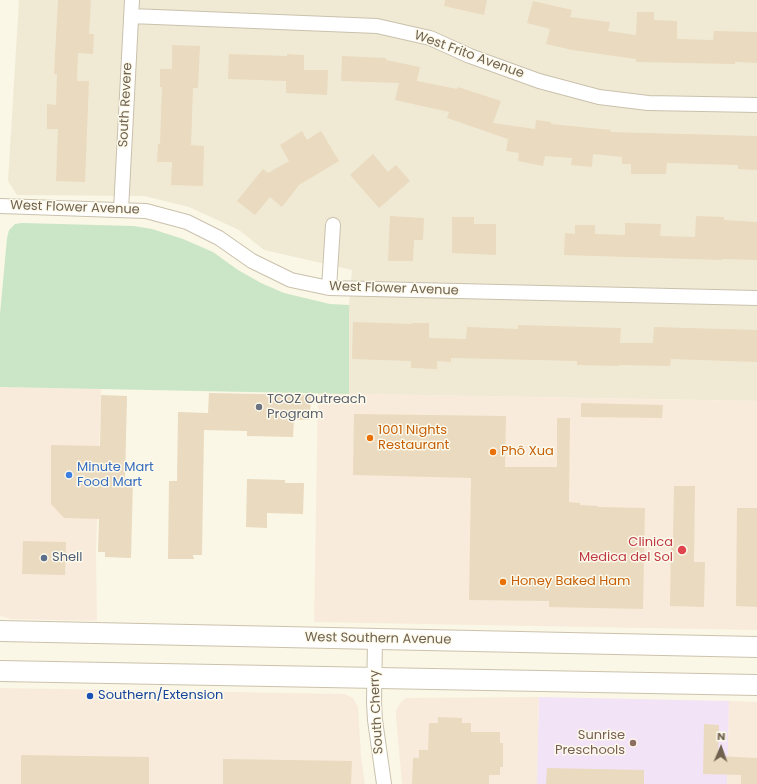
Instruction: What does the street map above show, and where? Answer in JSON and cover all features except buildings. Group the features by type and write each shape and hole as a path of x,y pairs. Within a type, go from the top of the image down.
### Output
{"main road":[{"name":"West Southern Avenue","path":"0,631 757,647"},
{"path":"0,671 757,685"}],"street":[{"name":"South Revere","path":"121,210 132,0"},
{"name":"West Frito Avenue","path":"131,16 377,26 430,38 470,56 532,78 600,97 648,103 757,105"},
{"name":"West Flower Avenue","path":"0,206 146,211 187,222 219,238 252,261 291,280 329,288 757,298"},
{"path":"329,288 333,225"},
{"name":"South Cherry","path":"375,639 375,720 384,784"}],"shaded area":[{"path":"19,0 757,0 757,401 349,394 349,305 352,270 264,250 239,230 189,207 144,196 17,195 8,181"},
{"path":"0,387 101,389 96,553 97,621 12,619 0,616"},
{"path":"318,393 757,401 757,630 314,622"},
{"path":"0,688 345,694 353,698 358,707 361,756 365,784 0,784"},
{"path":"539,697 537,784 402,784 396,710 400,703 406,698"},
{"name":"Sunrise Preschools","path":"539,697 729,701 727,784 537,784"},
{"path":"729,701 757,702 757,784 727,784"}],"green space":[{"path":"15,224 134,226 152,229 183,239 213,252 238,270 261,283 284,293 330,304 349,305 349,394 0,387 0,314 7,238 9,230"}],"place":[{"name":"TCOZ Outreach Program","path":"259,407"},
{"name":"1001 Nights Restaurant","path":"370,438"},
{"name":"Phô Xua","path":"493,452"},
{"name":"Minute Mart Food Mart","path":"69,475"},
{"name":"Clinica Medica del Sol","path":"682,550"},
{"name":"Shell","path":"44,558"},
{"name":"Honey Baked Ham","path":"503,582"},
{"name":"Southern/Extension","path":"90,696"},
{"name":"Sunrise Preschools","path":"633,743"}]}
